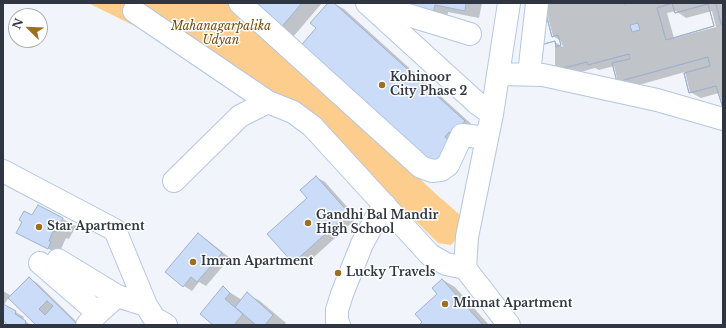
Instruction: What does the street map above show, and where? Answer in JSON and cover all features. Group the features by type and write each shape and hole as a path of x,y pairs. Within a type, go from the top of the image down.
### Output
{"street":[{"path":"240,3 421,167 432,171 440,170 448,165 459,145 462,135 487,138"},
{"path":"509,3 492,114 467,237 466,268 509,325"},
{"path":"529,74 537,3"},
{"path":"380,8 478,104 492,114"},
{"path":"380,8 470,34"},
{"path":"134,11 268,102 293,112 312,126 430,255 446,264 466,268"},
{"path":"498,74 543,75 657,100 723,119"},
{"path":"174,181 240,116 268,102"},
{"path":"3,171 115,230 146,305 154,318 166,325"},
{"path":"339,325 337,321 337,310 342,294 362,244 385,205"},
{"path":"117,296 93,319 49,261 117,296 146,305"}],"green space":[{"name":"Mahanagarpalika Udyan","path":"88,3 233,3 459,214 461,234 451,245 438,243 303,109"}],"building":[{"path":"248,3 302,3 279,30"},
{"name":"Kohinoor City Phase 2","path":"328,3 334,3 465,121 453,135 449,132 445,137 452,143 433,169 298,49 316,28 310,23"},
{"path":"397,3 466,3 465,11 435,5 433,13"},
{"path":"543,3 624,4 629,3 672,3 718,3 716,4 721,24 723,24 723,108 716,86 689,93 684,73 710,66 708,57 617,82 612,63 630,59 629,54 588,65 587,62 544,73 537,46 555,41 556,47 561,45 558,35 552,37","holes":["672,3 675,13 708,4 714,26 666,40 657,8","638,23 640,30 632,32 630,25"]},
{"path":"543,3 624,4 629,3 672,3 718,3 716,4 721,24 723,24 723,108 716,86 689,93 684,73 710,66 708,57 617,82 612,63 630,59 629,54 588,65 587,62 544,73 537,46 555,41 556,47 561,45 558,35 552,37","holes":["672,3 675,13 708,4 714,26 666,40 657,8"]},
{"name":"Gandhi Bal Mandir High School","path":"316,176 349,213 293,263 267,234 307,198 300,190"},
{"name":"Star Apartment","path":"38,205 63,218 56,232 53,231 48,249 16,233 22,222 19,220 24,211 32,215"},
{"name":"Imran Apartment","path":"198,233 222,253 197,282 191,277 183,287 165,272"},
{"path":"29,277 78,325 36,325 8,298","holes":["47,301 53,306 45,315 39,309"]},
{"name":"Minnat Apartment","path":"442,279 483,325 419,325 422,322 415,314 437,294 432,288"},
{"path":"223,286 230,293 225,299 243,314 234,325 213,325 200,314"},
{"path":"247,292 273,315 265,325 256,325 235,307"},
{"path":"3,304 16,311 15,314 26,321 26,325 5,325 6,323 3,321"}],"place":[{"name":"Kohinoor City Phase 2","path":"382,85"},
{"name":"Gandhi Bal Mandir High School","path":"308,223"},
{"name":"Star Apartment","path":"39,227"},
{"name":"Imran Apartment","path":"193,262"},
{"name":"Lucky Travels","path":"338,273"},
{"name":"Minnat Apartment","path":"445,304"}]}
